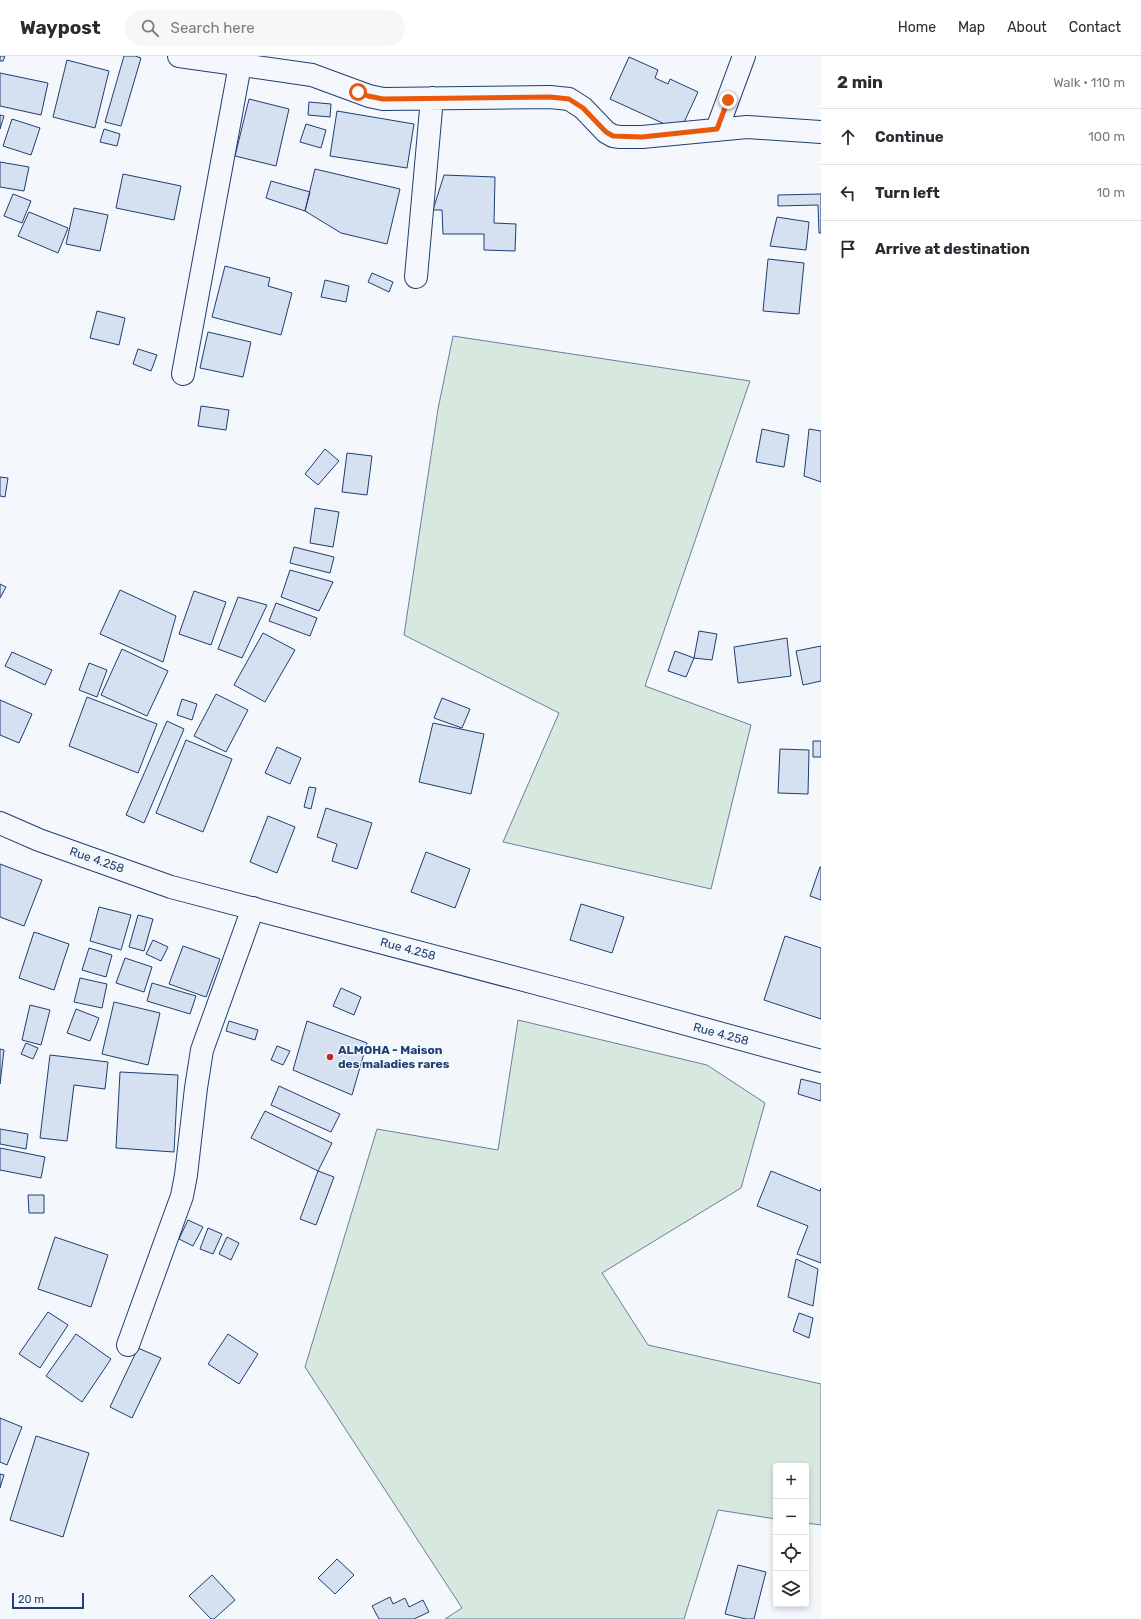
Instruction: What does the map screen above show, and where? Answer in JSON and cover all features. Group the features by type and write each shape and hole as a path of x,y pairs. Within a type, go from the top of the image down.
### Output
{"main road":[{"path":"179,56 312,75 368,96 383,99 550,97 569,99 583,108 606,132 620,138 747,127 821,132"},
{"path":"717,129 744,56"},
{"path":"183,374 240,65"},
{"path":"416,277 432,98"},
{"name":"Rue 4.258","path":"0,823 39,840 171,887 577,994 821,1061"},
{"path":"128,1345 182,1196 202,1050 253,908"}],"shaded area":[{"path":"453,336 750,381 645,686 751,725 711,889 503,842 559,713 404,635 438,409"},
{"path":"518,1020 707,1065 765,1103 741,1188 602,1273 648,1345 821,1384 821,1525 809,1523 809,1463 773,1463 773,1519 718,1510 684,1619 445,1619 462,1608 305,1367 377,1129 498,1150"}],"building":[{"path":"0,56 5,56 3,61 0,61"},
{"path":"124,56 135,56 141,58 121,126 105,122"},
{"path":"629,57 658,70 655,78 668,84 670,79 698,92 680,131 610,99"},
{"path":"67,60 109,71 95,128 53,117"},
{"path":"0,73 48,83 41,115 0,106"},
{"path":"249,99 289,109 276,166 235,156"},
{"path":"309,102 331,104 330,117 308,115"},
{"path":"337,111 414,124 407,168 330,156"},
{"path":"0,115 4,116 0,129"},
{"path":"12,119 40,128 31,155 3,146"},
{"path":"306,124 326,130 321,148 300,142"},
{"path":"104,129 120,134 117,146 100,142"},
{"path":"0,162 29,167 24,191 0,187"},
{"path":"315,169 400,189 387,244 341,233 305,211"},
{"path":"123,174 181,186 174,220 116,208"},
{"path":"444,175 495,177 494,223 516,224 515,251 484,250 484,234 443,234 442,210 433,210"},
{"path":"271,181 310,192 305,211 266,198"},
{"path":"13,194 31,201 22,223 4,216"},
{"path":"821,194 821,233 819,233 818,205 778,206 778,195"},
{"path":"74,208 108,215 100,251 66,244"},
{"path":"29,212 68,228 58,253 18,236"},
{"path":"777,217 809,222 806,250 770,246"},
{"path":"768,259 804,263 799,314 763,311"},
{"path":"225,266 270,278 268,286 292,293 281,335 212,317"},
{"path":"372,273 393,282 389,292 368,282"},
{"path":"325,280 349,286 346,302 321,297"},
{"path":"97,311 125,318 119,345 90,338"},
{"path":"208,332 251,342 243,377 200,368"},
{"path":"138,349 157,355 151,371 133,364"},
{"path":"201,406 229,410 226,430 198,426"},
{"path":"762,429 789,435 784,467 756,462"},
{"path":"809,429 821,431 821,482 804,476"},
{"path":"325,449 339,461 318,485 305,474"},
{"path":"347,453 372,456 367,495 342,492"},
{"path":"0,477 8,478 5,497 0,496"},
{"path":"315,508 339,512 333,547 310,543"},
{"path":"294,547 334,557 330,573 290,563"},
{"path":"290,570 333,582 319,611 281,597"},
{"path":"0,584 6,587 0,598"},
{"path":"120,590 176,616 163,662 100,634"},
{"path":"194,591 226,602 211,645 179,634"},
{"path":"238,597 267,605 242,658 218,649"},
{"path":"276,603 317,618 310,636 269,621"},
{"path":"699,631 717,634 712,660 694,658"},
{"path":"263,633 295,650 265,702 234,685"},
{"path":"787,638 791,676 738,683 734,647"},
{"path":"821,646 821,681 803,685 796,651"},
{"path":"122,649 168,671 147,716 101,695"},
{"path":"675,651 694,658 686,677 668,671"},
{"path":"12,652 52,670 45,685 5,666"},
{"path":"89,663 107,670 97,697 79,690"},
{"path":"216,694 248,710 226,752 194,736"},
{"path":"87,697 157,724 138,773 69,746"},
{"path":"442,698 470,709 462,728 434,718"},
{"path":"182,699 197,704 192,720 177,715"},
{"path":"0,700 32,714 19,743 0,735"},
{"path":"167,721 184,729 144,823 126,815"},
{"path":"433,723 484,734 471,794 419,782"},
{"path":"186,740 232,759 203,832 156,813"},
{"path":"813,741 821,741 821,757 813,757"},
{"path":"277,747 301,758 290,784 265,773"},
{"path":"780,749 809,750 808,794 778,793"},
{"path":"309,787 316,788 311,809 304,807"},
{"path":"326,808 372,823 357,869 332,861 337,844 317,837"},
{"path":"268,816 295,827 277,873 250,862"},
{"path":"426,852 470,869 455,908 411,892"},
{"path":"0,864 42,880 24,926 0,917"},
{"path":"821,867 821,900 810,896"},
{"path":"581,904 624,917 612,953 570,940"},
{"path":"99,907 131,915 121,950 90,941"},
{"path":"138,915 153,919 144,951 129,947"},
{"path":"34,932 69,944 54,990 19,978"},
{"path":"785,936 821,948 821,1019 764,1000"},
{"path":"153,940 168,947 161,961 146,954"},
{"path":"183,946 220,959 206,997 169,984"},
{"path":"89,948 112,955 106,977 82,970"},
{"path":"125,958 152,967 144,992 116,983"},
{"path":"80,978 107,984 102,1008 74,1002"},
{"path":"152,983 196,996 190,1014 147,1001"},
{"path":"341,988 361,997 354,1015 333,1006"},
{"path":"114,1002 160,1013 148,1065 102,1054"},
{"path":"30,1005 50,1010 41,1045 22,1040"},
{"path":"76,1009 99,1018 90,1041 67,1033"},
{"path":"229,1021 258,1030 255,1040 226,1031"},
{"name":"ALMOHA - Maison des maladies rares","path":"307,1021 367,1043 352,1095 293,1070"},
{"path":"26,1043 38,1048 33,1059 21,1054"},
{"path":"277,1046 290,1051 283,1065 271,1060"},
{"path":"0,1049 4,1050 0,1084"},
{"path":"50,1055 108,1062 105,1089 74,1085 67,1141 40,1138"},
{"path":"120,1072 178,1075 174,1152 116,1148"},
{"path":"801,1079 821,1084 821,1101 798,1094"},
{"path":"279,1086 340,1114 331,1132 271,1105"},
{"path":"265,1111 332,1143 318,1171 251,1138"},
{"path":"0,1129 28,1134 26,1149 0,1144"},
{"path":"0,1148 45,1157 41,1178 0,1170"},
{"path":"318,1171 334,1177 316,1225 300,1219"},
{"path":"771,1171 820,1191 821,1188 821,1263 797,1254 808,1226 757,1206"},
{"path":"28,1195 44,1195 44,1213 29,1213"},
{"path":"188,1220 203,1227 193,1246 179,1239"},
{"path":"208,1228 222,1234 213,1254 200,1249"},
{"path":"55,1237 108,1255 91,1307 38,1289"},
{"path":"227,1237 239,1243 231,1260 219,1254"},
{"path":"796,1259 818,1269 813,1306 788,1297"},
{"path":"48,1312 68,1325 40,1368 19,1354"},
{"path":"799,1313 813,1318 809,1338 793,1331"},
{"path":"76,1334 111,1359 82,1402 46,1376"},
{"path":"228,1334 258,1354 239,1384 208,1364"},
{"path":"138,1348 161,1358 132,1418 110,1407"},
{"path":"0,1418 22,1427 7,1465 0,1462"},
{"path":"36,1436 89,1453 63,1537 10,1520"},
{"path":"0,1474 4,1475 0,1488"},
{"path":"337,1559 354,1575 335,1594 318,1578"},
{"path":"738,1565 766,1572 754,1619 746,1619 725,1614"},
{"path":"212,1575 235,1600 214,1619 211,1619 189,1596"},
{"path":"390,1597 393,1604 405,1598 409,1607 423,1600 429,1612 414,1619 379,1619 372,1606"}],"place":[{"name":"ALMOHA - Maison des maladies rares","path":"330,1057"}],"route":[{"path":"358,92 383,99 550,97 569,99 583,108 606,132 620,138 717,129 728,100"}]}
